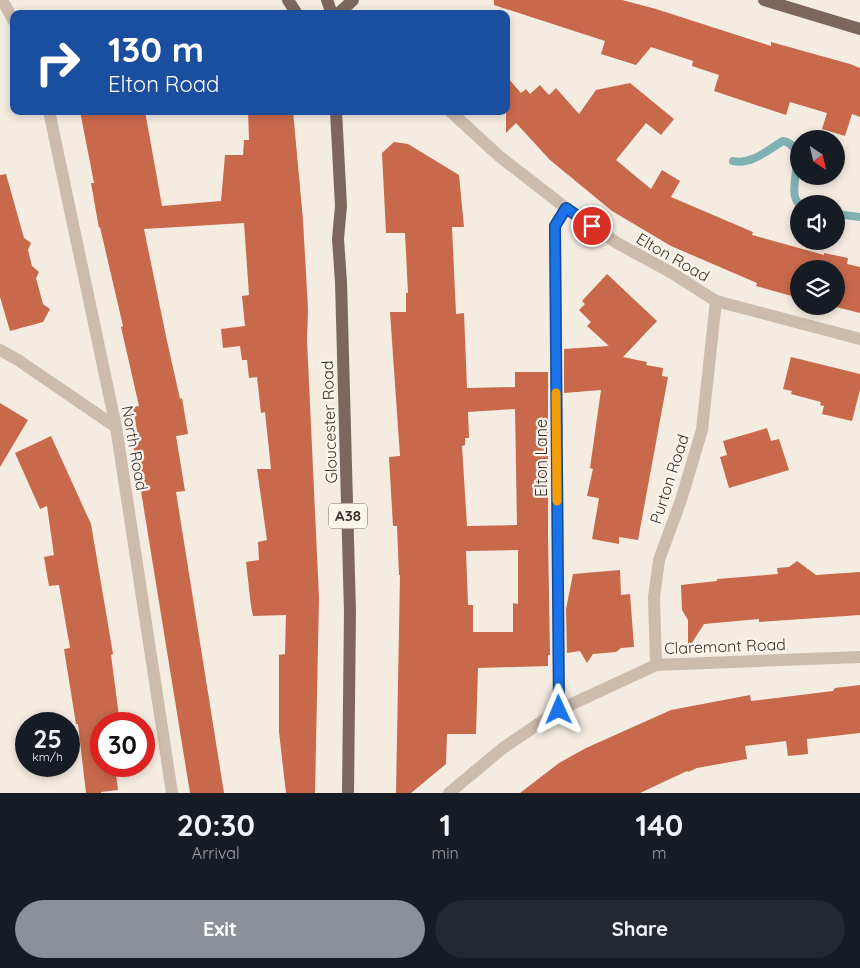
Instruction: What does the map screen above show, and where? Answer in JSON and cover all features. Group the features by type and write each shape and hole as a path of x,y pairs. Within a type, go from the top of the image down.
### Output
{"main road":[{"path":"342,10 353,0"},
{"path":"764,0 860,29"},
{"name":"Gloucester Road","path":"336,115 341,206 338,239 350,612 348,793"}],"street":[{"path":"2,0 10,14"},
{"name":"North Road","path":"50,115 116,426 172,793"},
{"name":"Elton Road","path":"454,115 499,156 566,208 617,243 672,273 716,301 860,339"},
{"name":"Elton Lane","path":"559,710 555,226 566,208"},
{"name":"Purton Road","path":"656,665 654,596 658,560 681,500 702,430 716,301"},
{"path":"0,350 116,426"},
{"name":"Claremont Road","path":"449,793 503,748 559,710 656,665 860,656"}],"building":[{"path":"494,0 622,0 771,46 771,42 850,64 860,68 860,117 852,114 845,136 845,130 822,129 827,113 790,102 786,115 714,91 719,75 692,66 693,61 651,47 636,65 601,54 605,41 494,5"},
{"path":"510,81 521,93 526,89 530,94 540,85 549,95 556,88 579,114 596,90 630,83 674,119 661,135 646,123 616,160 651,189 662,170 680,181 671,197 753,232 752,235 790,246 790,250 806,250 824,255 824,253 848,258 847,264 860,267 860,313 845,309 845,260 790,260 790,295 756,286 757,283 671,246 612,211 550,160 516,123 506,133 506,115 510,115"},
{"path":"81,115 146,115 162,206 221,201 225,155 243,155 244,140 249,140 248,115 293,115 303,220 308,309 307,340 319,598 315,793 286,793 279,732 279,655 285,654 286,615 253,616 251,606 246,562 259,560 258,542 267,540 257,469 271,469 265,412 261,413 257,377 249,378 247,360 242,360 240,346 223,348 221,329 245,326 242,296 249,295 244,223 144,229 180,399 182,398 188,434 176,436 185,491 176,492 224,793 190,793 140,485 140,465 137,465 133,443 139,442 133,407 139,406 121,327 123,326 99,228 91,183 94,183"},
{"path":"394,142 408,144 459,175 464,227 452,227 456,314 464,313 467,388 515,387 515,372 548,372 550,655 548,655 548,666 478,668 476,734 447,734 446,764 411,793 396,793 400,575 397,526 393,526 389,457 400,456 390,312 406,312 406,293 408,293 405,233 386,233 382,153","holes":["515,409 517,525 467,526 462,446 465,445 465,438 469,438 468,412","518,550 518,604 513,603 513,632 473,632 473,605 468,605 466,551"]},
{"path":"6,174 24,238 31,243 28,250 32,266 39,272 36,278 43,304 50,309 43,322 10,331 0,297 0,175"},
{"path":"607,274 657,321 623,357 647,362 646,365 663,368 662,376 668,377 638,540 619,537 619,544 592,539 599,498 587,496 593,469 590,468 601,390 564,393 564,349 609,346 587,326 591,322 579,310 585,304 582,301"},
{"path":"791,357 860,374 860,390 852,421 822,414 824,406 820,405 821,402 791,394 792,391 783,389"},
{"path":"0,403 28,420 0,467"},
{"path":"767,428 771,441 779,439 789,470 729,488 720,457 727,455 723,441"},
{"path":"51,436 91,524 113,654 111,655 118,712 90,712 90,777 116,777 118,790 86,793 80,741 80,712 74,712 64,649 70,648 59,585 49,586 44,557 54,555 47,506 40,509 15,453"},
{"path":"797,561 816,575 860,572 860,615 759,622 759,619 704,624 688,649 688,620 682,610 681,585 717,581 717,579 778,574 777,568 789,567"},
{"path":"620,570 621,595 630,594 634,647 621,648 616,652 593,654 587,663 580,651 567,653 566,609 573,574"},
{"path":"860,685 860,733 807,739 808,754 788,756 786,741 745,746 747,759 687,771 640,793 520,793 559,763 586,748 671,710 750,695 751,701 833,691 835,688"}],"waterway":[{"path":"733,161 740,162 753,159 783,141 791,145 796,151 797,160 795,195"},
{"path":"845,215 860,217"}],"slow traffic":[{"path":"556,393 557,501"}],"route":[{"path":"559,710 555,226 566,208 592,226"}]}
